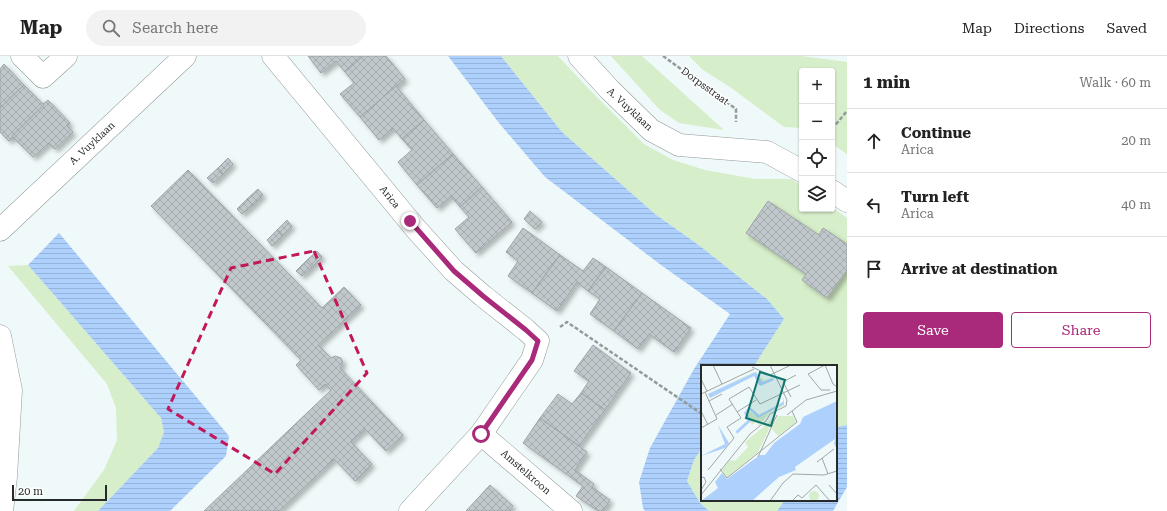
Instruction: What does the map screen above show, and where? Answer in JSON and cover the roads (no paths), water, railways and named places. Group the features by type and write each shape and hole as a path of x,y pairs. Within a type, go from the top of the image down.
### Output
{"street":[{"path":"22,56 43,77 66,56"},
{"name":"A. Vuyklaan","path":"0,230 185,56"},
{"name":"Arica","path":"273,56 416,229 454,271 538,341 532,360 481,434"},
{"name":"A. Vuyklaan","path":"579,56 609,89 651,130 679,145 767,152 799,169"},
{"path":"835,193 847,201"},
{"path":"0,336 11,390 2,511"},
{"path":"410,511 481,434"},
{"name":"Amstelkroon","path":"481,434 571,511"}],"water":[{"path":"448,56 501,56 562,132 655,214 700,246 767,299 784,319 755,365 701,365 701,450 694,460 687,481 700,503 709,511 645,511 643,508 639,482 650,448 694,369 730,314 661,265 545,177 499,123"},
{"path":"59,233 229,436 226,456 170,511 98,511 158,448 164,432 161,418 28,265"},
{"path":"847,425 847,487 833,511 777,511 784,501 837,501 837,427"}]}
